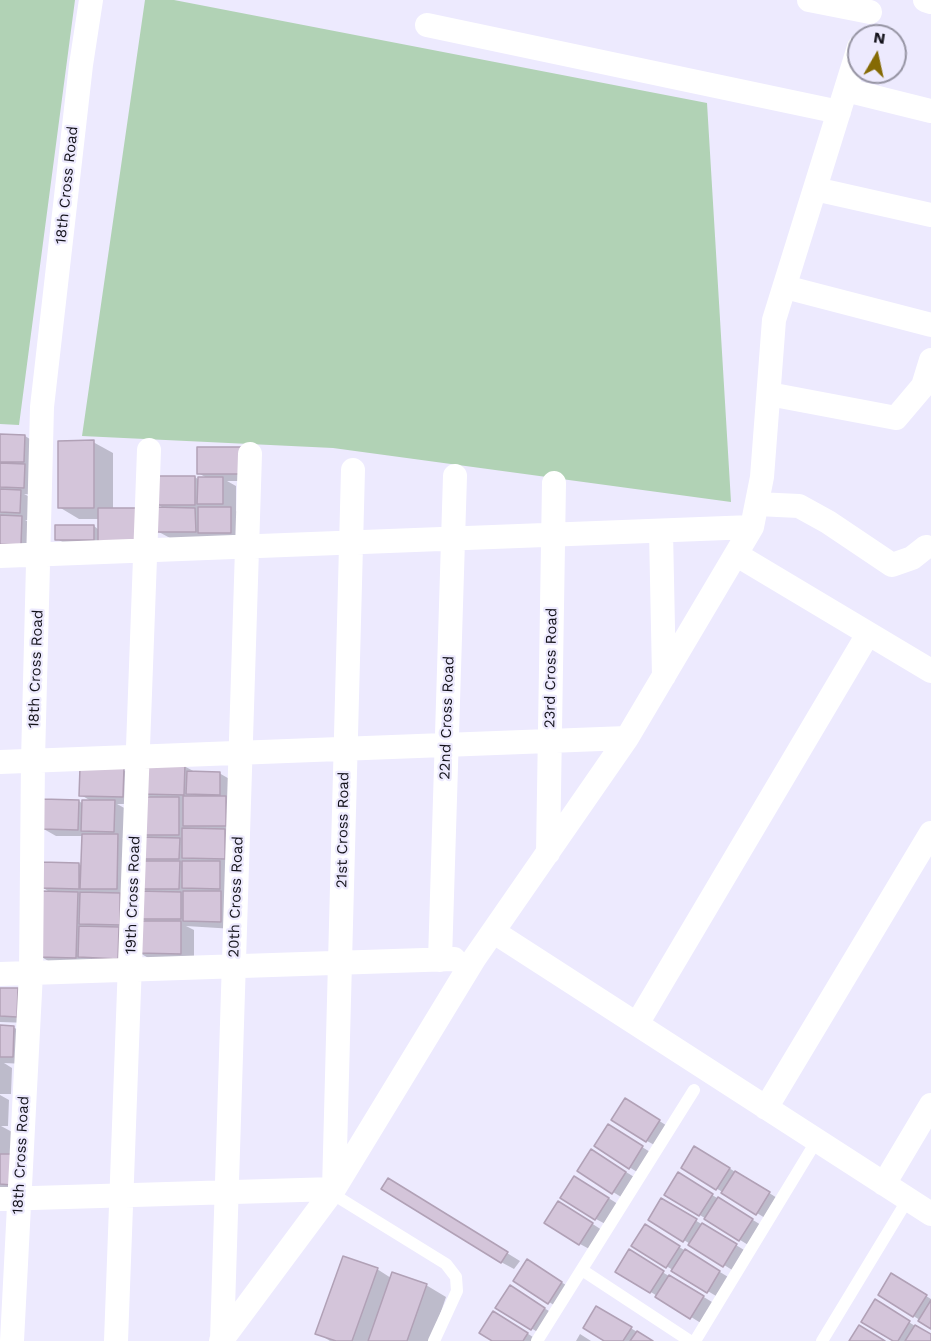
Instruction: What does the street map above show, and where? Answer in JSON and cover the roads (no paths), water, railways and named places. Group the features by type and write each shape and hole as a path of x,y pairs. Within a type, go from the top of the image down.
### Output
{"street":[{"name":"18th Cross Road","path":"12,1341 9,1199 31,973 33,760 42,407 81,65 91,0"},
{"path":"808,0 872,6 866,24"},
{"path":"925,0 931,2"},
{"path":"427,26 842,101 931,111"},
{"path":"222,1340 333,1191 474,959 627,738 736,555 754,516 762,477 774,321 847,84"},
{"path":"815,189 931,215"},
{"path":"785,287 931,325"},
{"path":"769,394 896,418 922,386 931,360"},
{"name":"19th Cross Road","path":"116,1341 149,450"},
{"name":"20th Cross Road","path":"222,1340 249,454"},
{"name":"21st Cross Road","path":"333,1191 352,470"},
{"name":"22nd Cross Road","path":"440,960 455,476"},
{"name":"23rd Cross Road","path":"548,853 554,483"},
{"path":"0,556 662,531 800,506 892,565 912,558 929,544"},
{"path":"662,531 664,676"},
{"path":"736,555 931,671"},
{"path":"637,1024 868,634"},
{"path":"0,762 627,738"},
{"path":"766,1108 931,832"},
{"path":"494,932 931,1214"},
{"path":"0,974 474,959"},
{"path":"884,1184 931,1105"},
{"path":"9,1199 333,1191"}],"lane":[{"path":"537,1341 694,1090"},
{"path":"694,1341 817,1140"},
{"path":"333,1191 446,1264 456,1277 457,1291 434,1341"},
{"path":"822,1341 908,1199"},
{"path":"582,1270 690,1341"}]}
